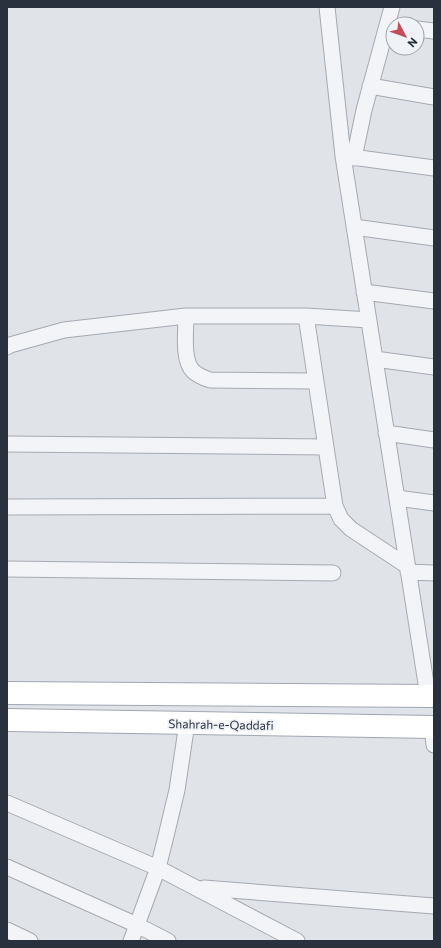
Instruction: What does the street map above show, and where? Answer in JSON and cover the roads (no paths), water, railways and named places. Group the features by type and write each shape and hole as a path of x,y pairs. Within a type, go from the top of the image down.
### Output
{"main road":[{"path":"7,693 431,696"},
{"name":"Shahrah-e-Qaddafi","path":"7,720 187,723 433,733"}],"street":[{"path":"327,7 348,157 354,227 396,498 431,696"},
{"path":"348,157 385,40"},
{"path":"370,86 434,97"},
{"path":"348,157 434,168"},
{"path":"354,227 434,238"},
{"path":"364,292 434,301"},
{"path":"7,347 64,330 186,316 306,316 369,320"},
{"path":"186,316 186,357 188,365 201,377 210,380 316,381"},
{"path":"306,316 335,506 341,519 351,529 408,569 434,573"},
{"path":"375,358 434,367"},
{"path":"386,433 434,440"},
{"path":"7,444 325,447"},
{"path":"396,498 434,503"},
{"path":"7,507 335,506"},
{"path":"7,568 333,573"},
{"path":"131,941 158,868 177,790 187,723"},
{"path":"7,803 158,868 297,941"},
{"path":"7,866 137,925 168,941"},
{"path":"197,888 434,906"},
{"path":"7,930 30,941"}]}
